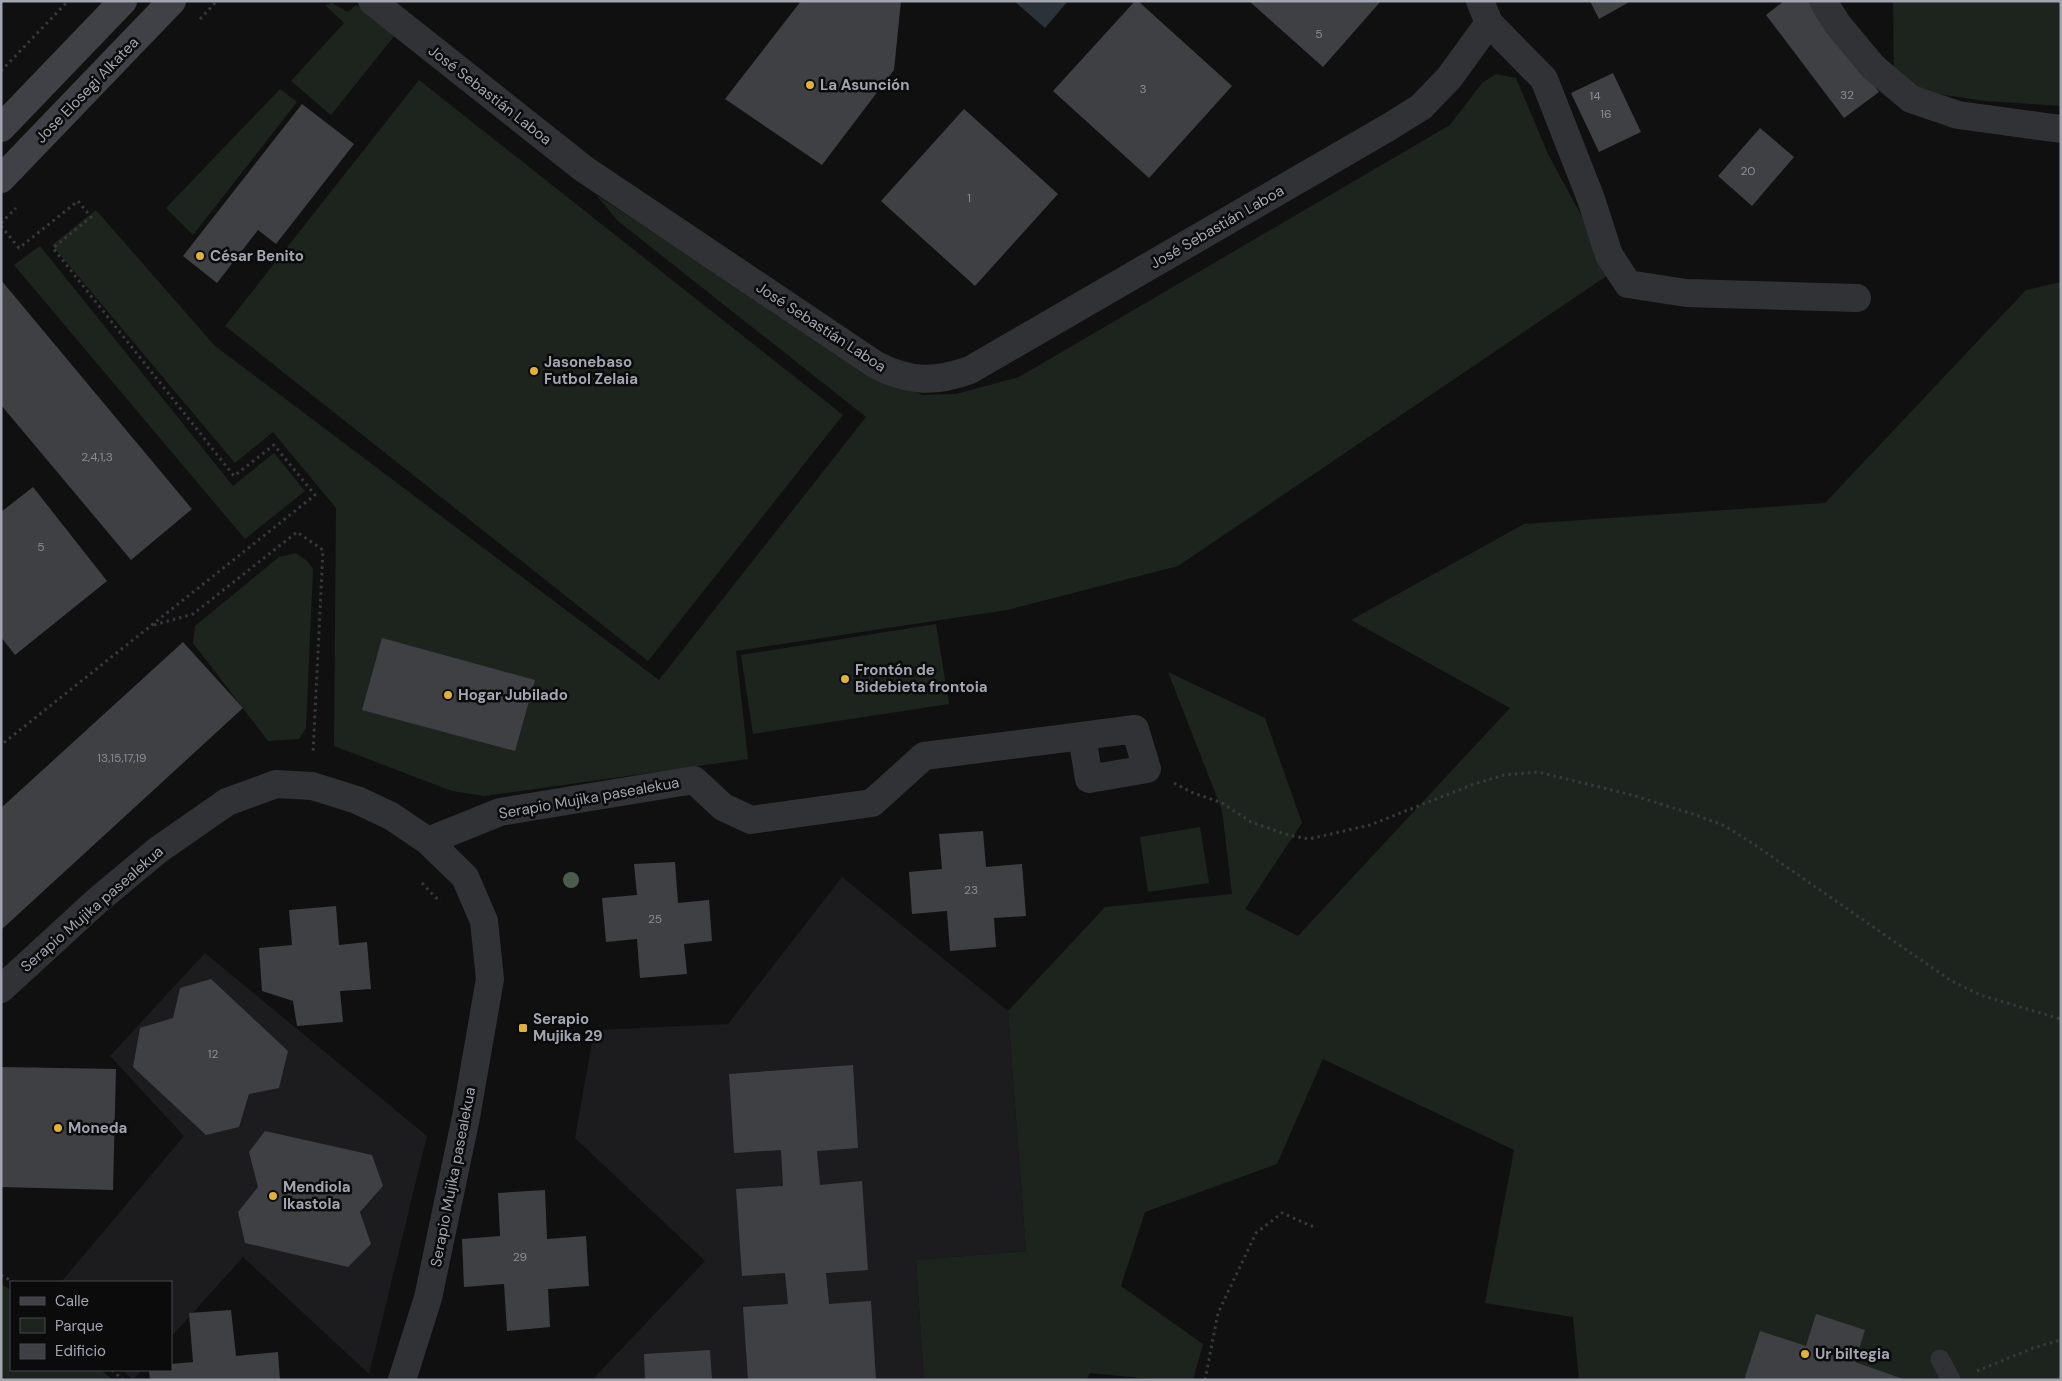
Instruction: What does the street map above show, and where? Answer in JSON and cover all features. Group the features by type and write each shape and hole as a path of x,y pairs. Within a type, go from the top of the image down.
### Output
{"main road":[{"path":"1,128 123,1"},
{"name":"Jose Elosegi Alkatea","path":"1,179 172,1"}],"street":[{"name":"José Sebastián Laboa","path":"372,1 592,175 876,365 894,374 913,379 933,380 970,370 1389,128 1421,107 1449,78 1485,12"},
{"path":"1823,1 1838,25 1873,67 1911,99 1958,114 2061,129"},
{"path":"1485,12 1544,79 1591,199 1609,255 1628,284 1686,293 1857,298"},
{"name":"Serapio Mujika pasealekua","path":"428,841 500,812 694,780 723,807 751,820 872,803 924,756 1136,729 1147,768"},
{"path":"1082,736 1089,779 1147,768"},
{"name":"Serapio Mujika pasealekua","path":"1,989 98,900 158,850 227,802 276,784 312,786 357,800 391,816 428,841 465,877 484,921 490,979 466,1117 428,1298 402,1380"}],"lane":[{"path":"1940,1359 1951,1380"}],"path":[{"path":"1,71 68,1"},
{"path":"1,226 19,248 78,201 92,217 52,248 228,469 234,476 274,444 315,495 1,745"},
{"path":"151,626 193,614 297,532 323,550 312,786"},
{"path":"1147,768 1191,792 1222,803 1251,822 1288,835 1309,839 1370,825 1504,774 1538,772 1632,796 1725,826 1950,980 1980,995 2061,1018"},
{"path":"419,879 443,906"},
{"path":"1205,1380 1218,1313 1256,1233 1282,1214 1316,1228"},
{"path":"1972,1374 2033,1348 2061,1340"},
{"path":"113,1371 123,1380"}],"shaded area":[{"path":"1014,1 1068,1 1045,28"},
{"path":"842,877 1008,1011 1026,1251 916,1260 924,1380 592,1380 705,1261 575,1138 594,1030 728,1024"},
{"name":"Mendiola Ikastola","path":"205,953 427,1136 369,1374 243,1257 172,1336 172,1281 62,1281 184,1136 110,1056"},
{"path":"123,1371 141,1371 133,1380"}],"green space":[{"path":"1893,1 2061,1 2061,106 1984,101 1894,87"},
{"path":"332,3 348,12 356,5 395,35 331,115 291,81 344,23 325,5"},
{"path":"1496,74 1516,78 1548,154 1593,237 1608,275 1178,566 1007,610 736,651 748,759 484,796 452,791 334,746 336,508 273,432 235,463 52,245 96,210 215,346 659,680 866,417 618,221 596,195 847,358 922,395 956,394 1019,377 1450,125 1482,83"},
{"name":"Jasonebaso Futbol Zelaia","path":"419,80 843,415 648,661 225,326"},
{"path":"280,89 297,102 193,235 166,208"},
{"path":"40,246 233,486 274,453 305,491 245,539 14,265"},
{"path":"2061,282 2061,1380 1579,1380 1573,1317 1485,1303 1514,1150 1323,1059 1277,1164 1145,1212 1121,1286 1203,1344 1193,1380 1160,1380 1090,1373 1086,1380 924,1380 916,1260 1026,1251 1008,1011 1105,907 1232,894 1222,810 1168,672 1265,718 1302,823 1245,909 1298,936 1510,708 1351,620 1524,524 1825,503 2026,290"},
{"path":"296,553 307,561 313,569 306,728 299,739 268,741 193,643 195,626 279,557"},
{"name":"Frontón de Bidebieta frontoia","path":"936,624 949,704 753,734 741,655"},
{"path":"1200,827 1209,883 1148,892 1140,837"},
{"path":"1,1284 10,1289 10,1371 102,1371 113,1380 1,1380"}],"building":[{"name":"La Asunción","path":"801,1 901,1 894,70 822,165 725,99"},
{"path":"1135,1 1138,1 1232,86 1149,178 1053,91"},
{"path":"1249,1 1381,1 1323,67"},
{"path":"1590,1 1631,1 1599,19"},
{"path":"1784,1 1810,1 1879,92 1844,118 1766,15"},
{"path":"1613,73 1641,132 1599,152 1571,93"},
{"path":"302,104 354,144 276,244 258,230 217,283 183,256"},
{"path":"964,109 1058,194 975,286 881,201"},
{"path":"1760,128 1794,157 1752,206 1718,176"},
{"path":"1,280 192,509 131,560 1,405"},
{"path":"33,487 107,581 15,655 1,637 1,512"},
{"name":"Hogar Jubilado","path":"382,638 535,680 515,751 362,710"},
{"path":"183,642 243,708 1,930 1,808"},
{"path":"983,831 986,867 1022,864 1026,916 994,918 996,947 950,951 947,911 912,914 909,872 942,869 939,834"},
{"path":"675,862 678,903 709,900 712,941 684,944 687,974 640,978 637,939 606,942 602,898 637,895 634,864"},
{"path":"336,906 339,945 367,942 371,989 340,991 343,1022 297,1026 293,1001 262,991 259,948 292,945 289,910"},
{"path":"211,979 288,1051 279,1088 249,1094 239,1127 206,1135 133,1067 140,1028 173,1018 180,988"},
{"path":"853,1065 858,1148 817,1151 820,1185 862,1181 868,1270 826,1273 829,1304 871,1301 876,1380 748,1380 743,1307 788,1304 785,1273 742,1276 736,1189 783,1186 781,1150 734,1153 729,1074"},
{"name":"Moneda","path":"1,1067 116,1069 113,1190 1,1187"},
{"path":"265,1131 372,1155 383,1186 360,1212 371,1244 348,1267 245,1243 238,1212 258,1187 249,1152"},
{"path":"545,1190 547,1239 586,1236 589,1286 548,1289 550,1327 507,1331 504,1284 464,1287 462,1239 500,1236 498,1193"},
{"path":"231,1310 236,1356 278,1352 280,1380 150,1380 149,1371 172,1371 172,1364 193,1362 189,1313"},
{"name":"Ur biltegia","path":"1816,1314 1865,1330 1855,1362 1906,1380 1744,1380 1760,1331 1806,1346"},
{"path":"710,1350 712,1380 645,1380 644,1354"}],"place":[{"name":"La Asunción","path":"810,85"},
{"name":"César Benito","path":"200,256"},
{"name":"Jasonebaso Futbol Zelaia","path":"534,371"},
{"name":"Frontón de Bidebieta frontoia","path":"845,679"},
{"name":"Hogar Jubilado","path":"448,695"},
{"name":"Serapio Mujika 29","path":"523,1028"},
{"name":"Moneda","path":"58,1128"},
{"name":"Mendiola Ikastola","path":"273,1196"},
{"name":"Ur biltegia","path":"1805,1354"}]}
